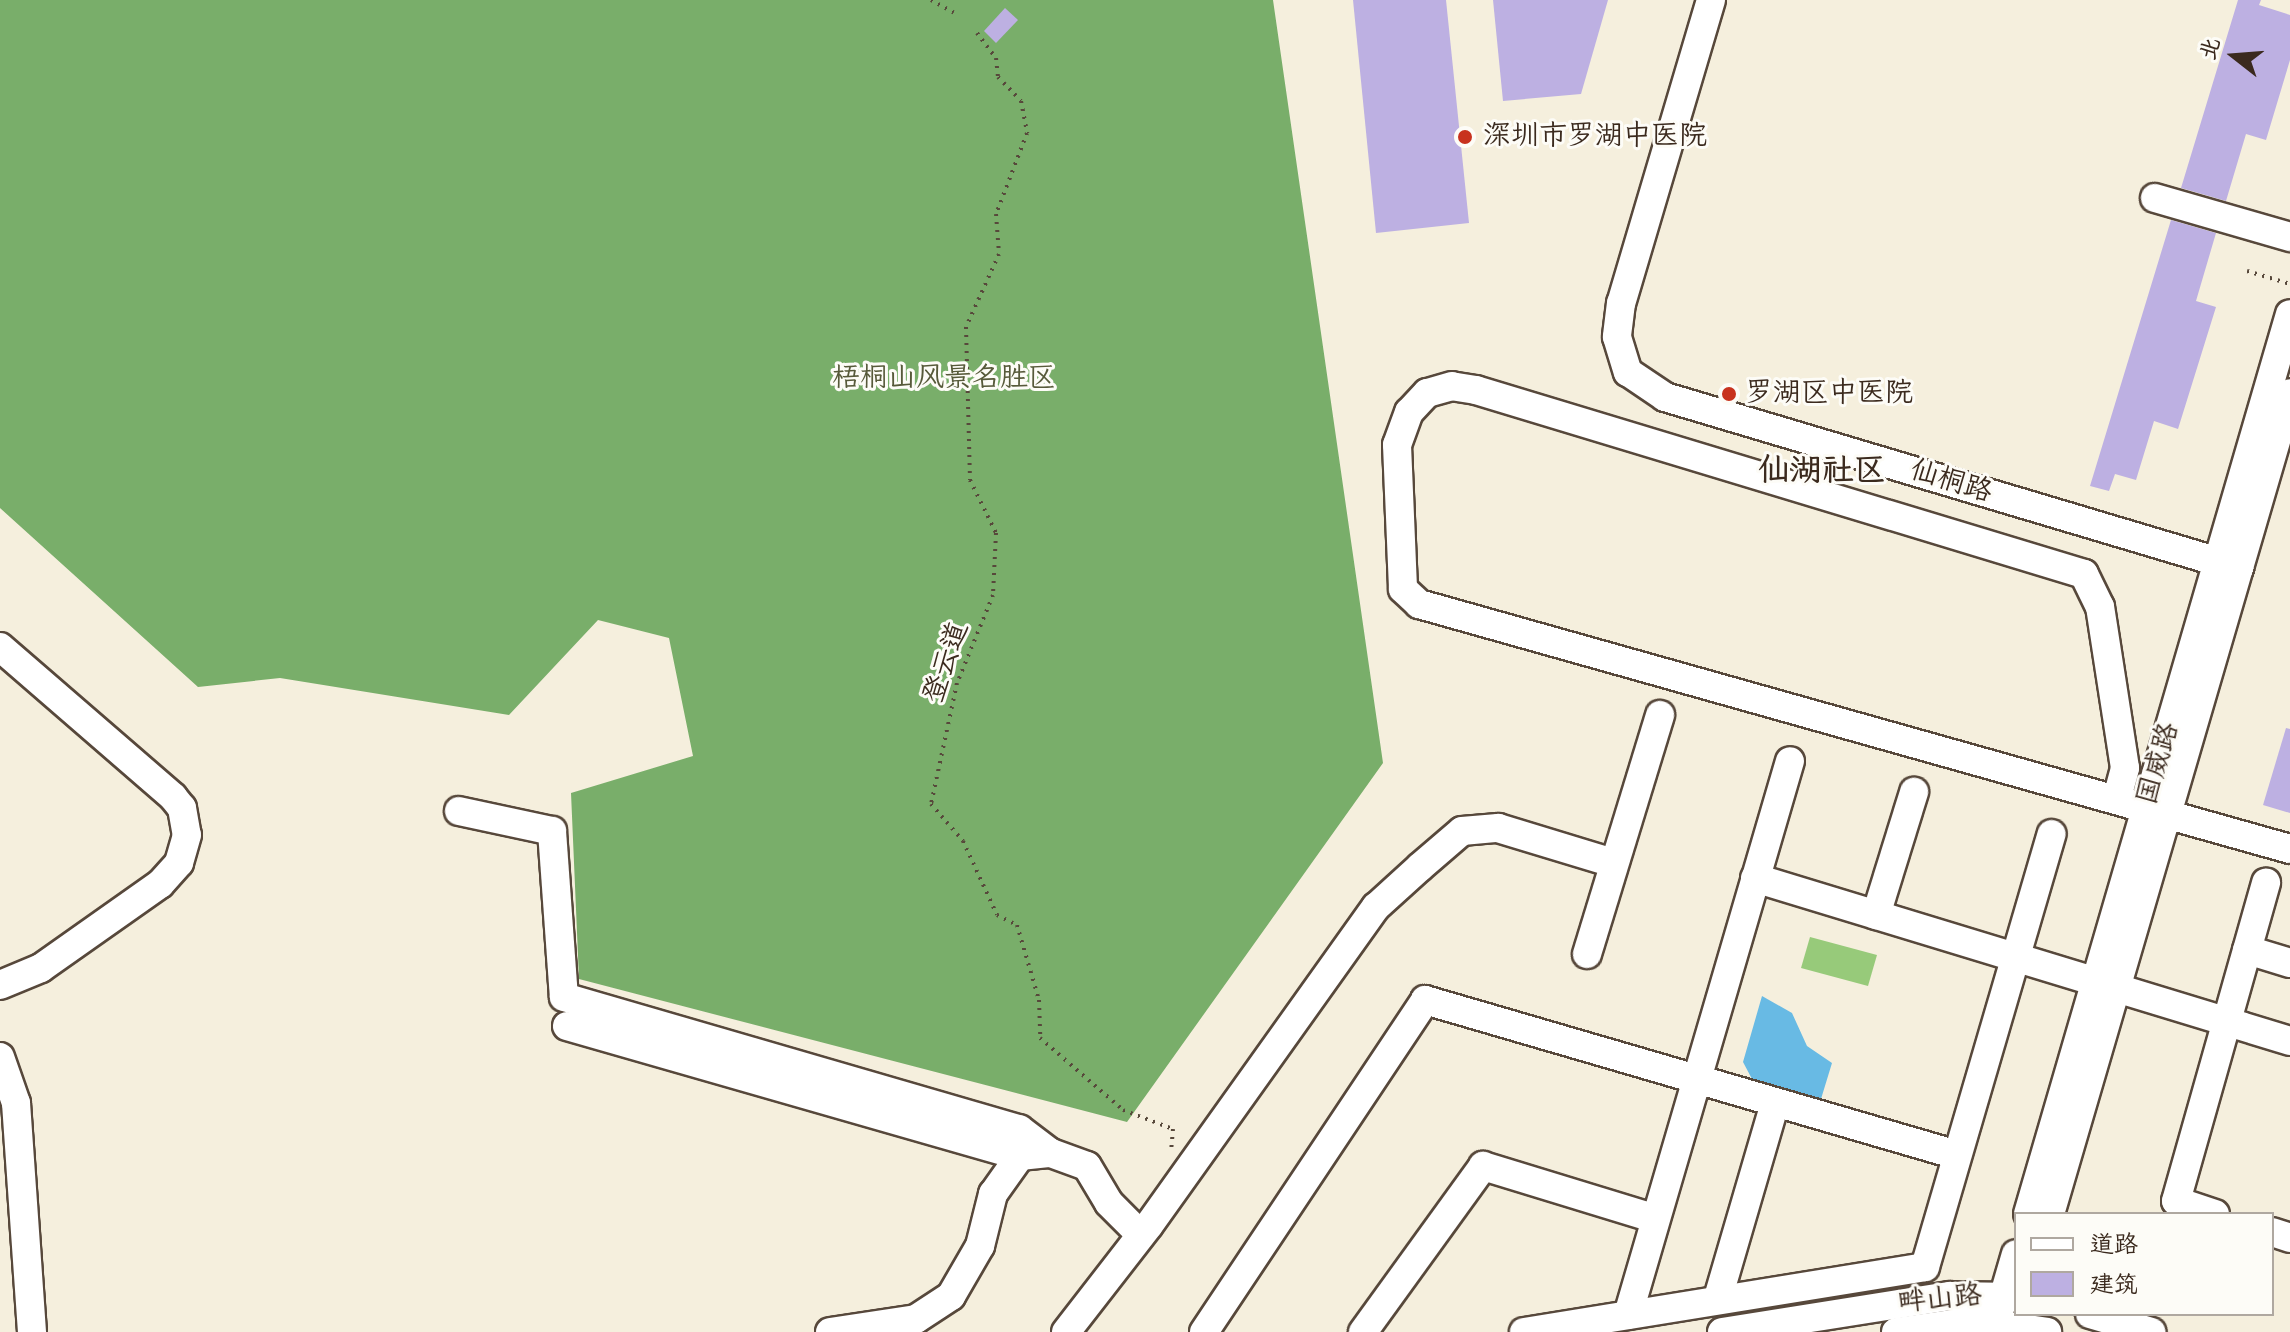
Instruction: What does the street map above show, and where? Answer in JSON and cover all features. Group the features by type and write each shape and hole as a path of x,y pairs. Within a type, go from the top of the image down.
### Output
{"street":[{"name":"仙桐路","path":"1711,0 1621,303 1617,337 1628,372 1665,397 2228,565"},
{"path":"2155,198 2290,237"},
{"name":"国威路","path":"2050,1212 2106,985 2228,565 2290,314"},
{"path":"2117,798 2125,768 2100,607 2084,574 1476,390 1452,386 1427,393 1409,412 1397,445 1403,589 1419,604 2117,798 2157,809 2290,849"},
{"name":"国威路","path":"2228,565 2290,393"},
{"path":"0,647 173,797 182,808 187,835 179,863 160,884 41,968 0,985"},
{"path":"1587,954 1660,715"},
{"path":"1628,1315 1653,1218 1790,761"},
{"path":"1876,915 1914,792"},
{"path":"459,811 552,831 564,997 1019,1129 1051,1153 1087,1166 1109,1203 1141,1235"},
{"path":"1066,1332 1141,1235 1376,907 1462,831 1498,828 1613,863"},
{"path":"1524,1332 1718,1298 1925,1267 2052,834"},
{"path":"1755,878 2290,1041"},
{"path":"2209,1212 2176,1201 2266,882"},
{"path":"2247,950 2290,963"},
{"name":"国威路","path":"2029,1212 2106,985"},
{"path":"1204,1332 1425,1000 1957,1155"},
{"path":"567,1026 1020,1156 1051,1153"},
{"path":"0,1057 16,1103 32,1332"},
{"path":"1718,1298 1775,1103"},
{"path":"830,1332 916,1319 951,1296 980,1246 993,1194 1020,1156"},
{"path":"1363,1332 1483,1166 1653,1218"},
{"path":"2009,1317 2014,1272"},
{"name":"畔山路","path":"1722,1332 1950,1296 2047,1332"},
{"path":"2097,1316 2151,1332"},
{"name":"畔山路","path":"1896,1332 2009,1317"}],"path":[{"path":"931,0 954,13"},
{"name":"登云道","path":"977,33 996,58 998,77 1021,101 1027,133 996,214 999,254 966,327 970,480 996,533 993,595 957,683 931,804 963,841 997,915 1017,925 1039,1000 1040,1038 1123,1110 1173,1129 1170,1156"},
{"path":"2247,271 2290,284"}],"green space":[{"name":"梧桐山风景名胜区","path":"0,0 1273,0 1383,763 1127,1122 579,979 571,793 693,756 669,638 598,620 509,715 280,678 198,687 0,508"},
{"path":"1810,937 1877,955 1868,986 1801,968"}],"water":[{"path":"1762,996 1792,1013 1807,1046 1832,1063 1821,1099 1752,1079 1743,1062"}],"building":[{"path":"1353,0 1446,0 1469,223 1376,233"},
{"path":"1493,0 1608,0 1581,94 1503,101"},
{"path":"2238,0 2261,0 2259,5 2290,15 2290,60 2266,140 2246,134 2226,201 2181,188"},
{"path":"1005,8 1018,20 996,43 984,31"},
{"path":"2171,220 2216,233 2196,301 2216,307 2178,429 2154,421 2136,480 2115,474 2109,491 2090,486"},
{"path":"2286,728 2290,729 2290,813 2263,805"}],"place":[{"name":"深圳市罗湖中医院","path":"1465,137"},
{"name":"罗湖区中医院","path":"1729,394"}],"district":[{"name":"仙湖社区","path":"1822,471"}]}
